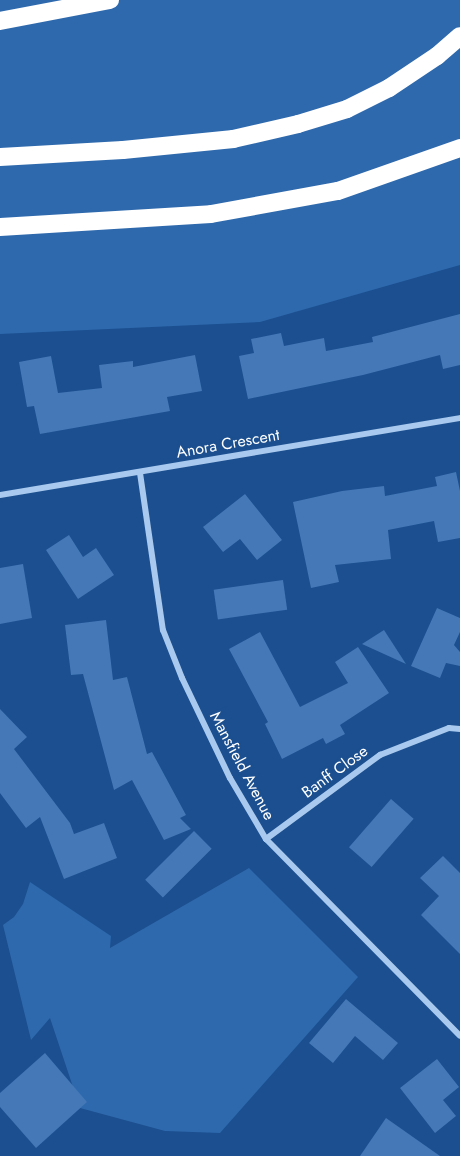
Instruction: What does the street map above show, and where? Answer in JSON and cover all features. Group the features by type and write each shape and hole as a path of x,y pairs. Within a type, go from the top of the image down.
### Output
{"highway":[{"path":"0,21 110,0"},
{"path":"0,157 123,150 233,139 298,124 347,110 389,88 437,56 460,36"},
{"path":"0,227 211,214 338,191 460,148"}],"street":[{"name":"Anora Crescent","path":"0,495 460,418"},
{"name":"Mansfield Avenue","path":"140,473 163,630 182,678 230,778 266,839 460,1036"},
{"name":"Banff Close","path":"266,839 380,755 449,728 460,729"}],"shaded area":[{"path":"0,0 460,0 460,265 260,322 0,334"},
{"path":"249,868 358,977 220,1133 165,1131 80,1108 50,1018 31,1040 3,925 14,917 23,904 30,882 111,936 110,948"}],"building":[{"path":"460,314 460,365 443,369 440,355 363,375 248,399 239,356 254,353 251,339 281,333 284,346 324,338 326,351 373,342 372,337"},
{"path":"195,355 202,391 167,397 170,411 40,434 34,406 27,407 19,362 51,356 58,393 102,388 99,365 133,361 133,367"},
{"path":"456,472 460,491 460,538 438,542 434,521 388,530 391,559 335,565 339,582 311,588 293,502 342,491 384,486 385,496 437,486 435,477"},
{"path":"245,494 282,540 257,560 240,539 223,552 203,527"},
{"path":"69,535 83,557 96,548 114,575 78,599 46,550"},
{"path":"23,564 32,618 0,624 0,568"},
{"path":"283,580 287,610 218,619 214,590"},
{"path":"437,608 460,618 460,632 454,645 460,652 460,666 446,663 440,678 411,666"},
{"path":"106,620 113,680 127,677 147,754 152,752 186,815 180,818 191,829 164,840 132,780 114,790 83,674 71,675 65,625"},
{"path":"384,630 406,664 362,644"},
{"path":"260,632 300,707 348,683 335,662 358,647 389,693 340,725 345,734 326,744 323,738 282,759 265,724 268,722 229,649"},
{"path":"0,709 27,737 14,749 70,823 74,834 104,823 117,858 64,879 40,817 26,828 0,793"},
{"path":"391,799 414,819 372,867 349,847"},
{"path":"194,831 212,849 163,897 145,880"},
{"path":"443,856 460,873 460,954 421,915 439,896 420,878"},
{"path":"346,999 398,1043 383,1060 355,1036 333,1063 309,1043"},
{"path":"45,1053 87,1102 36,1148 0,1107 0,1093"},
{"path":"437,1059 459,1087 443,1100 456,1116 435,1133 400,1088"},
{"path":"386,1118 440,1156 360,1156"}]}
